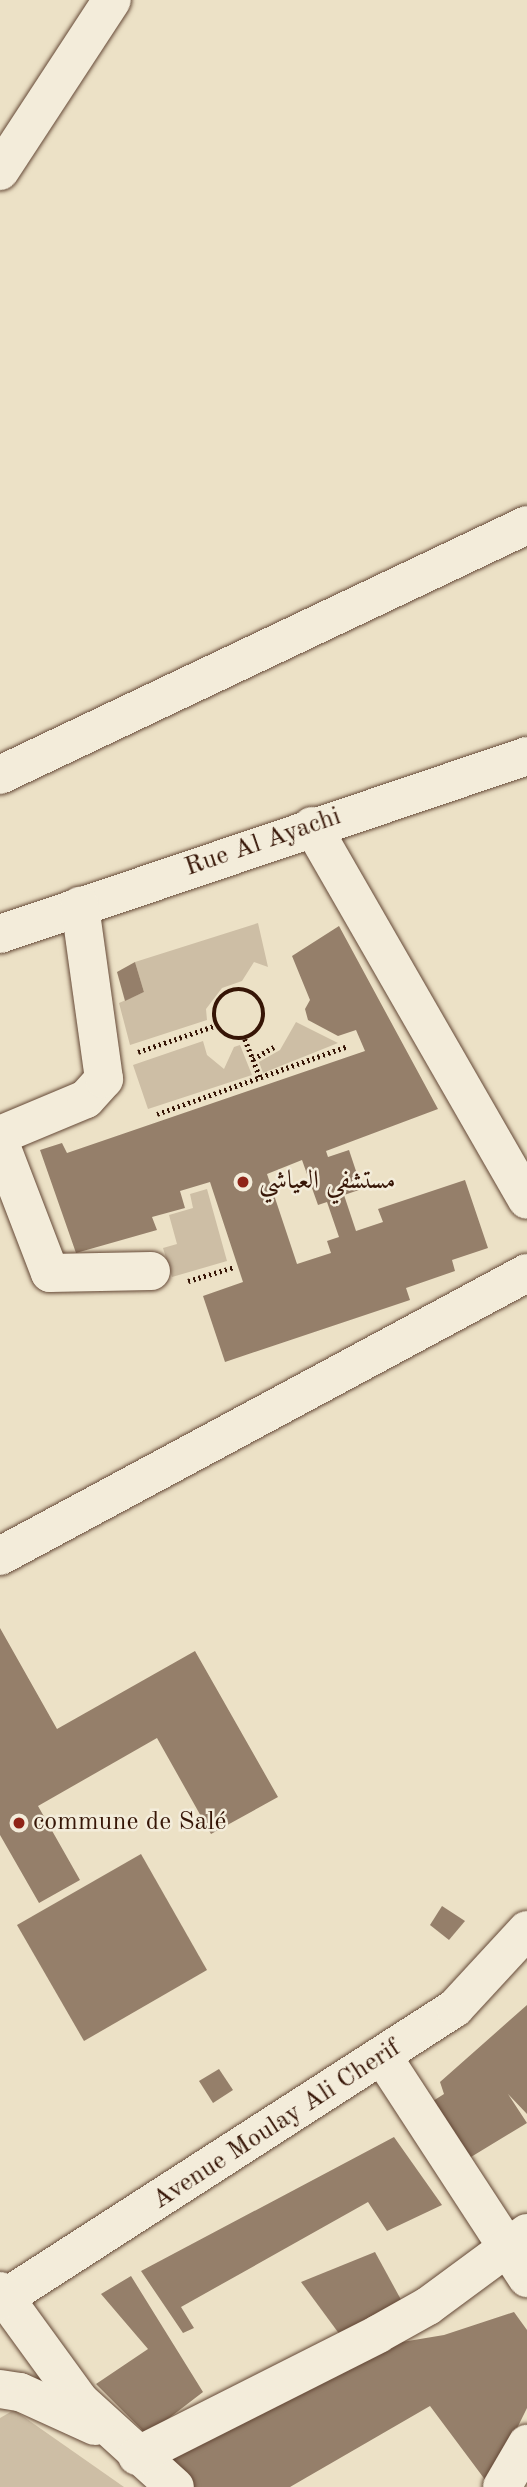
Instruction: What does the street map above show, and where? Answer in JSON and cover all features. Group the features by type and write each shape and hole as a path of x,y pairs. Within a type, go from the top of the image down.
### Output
{"street":[{"path":"0,171 112,0"},
{"path":"0,775 527,525"},
{"name":"Rue Al Ayachi","path":"0,934 312,826 527,757"},
{"path":"312,826 527,1200"},
{"path":"0,1135 93,1095 104,1079 80,906"},
{"path":"0,1143 50,1273 150,1271"},
{"path":"0,1556 527,1273"},
{"name":"Avenue Moulay Ali Cherif","path":"3,2297 456,2008 523,1942"},
{"path":"127,2447 378,2334 521,2253 383,2057"},
{"path":"3,2297 80,2401 127,2447 175,2487"},
{"path":"0,2389 63,2410 127,2447"},
{"path":"502,2487 527,2444"}],"path":[{"path":"233,989 255,994 262,1003 262,1024 245,1038 224,1034 217,1025 214,1014 223,994 233,989"},
{"path":"104,1064 217,1025"},
{"path":"245,1038 260,1077"},
{"path":"253,1059 274,1046"},
{"path":"157,1114 348,1046"}],"shaded area":[{"path":"258,923 268,967 254,962 242,981 222,988 206,1009 207,1020 130,1045 119,1003 144,992 135,962"},
{"path":"296,1022 338,1043 263,1073 259,1062 280,1050"},
{"path":"203,1041 207,1055 224,1069 234,1047 240,1045 252,1075 148,1109 133,1065"},
{"path":"207,1189 227,1261 172,1277 163,1248 177,1244 169,1215 193,1208 190,1194"},
{"path":"14,2410 124,2487 0,2487 0,2418"}],"building":[{"path":"339,926 438,1109 326,1151 328,1157 349,1150 362,1189 344,1195 356,1231 383,1222 378,1209 465,1180 488,1248 452,1260 455,1271 406,1288 410,1300 225,1362 203,1296 243,1282 210,1182 180,1191 185,1208 152,1217 157,1230 76,1253 40,1150 62,1143 67,1153 365,1051 356,1030 338,1036 308,1020 305,1009 310,1000 292,956","holes":["302,1160 318,1205 327,1202 339,1237 327,1241 331,1253 297,1264 267,1174"]},
{"path":"135,962 144,992 125,1001 117,972"},
{"path":"0,1628 57,1729 195,1651 278,1797 211,1834 157,1738 38,1806 80,1880 39,1903 0,1835"},
{"path":"141,1854 207,1970 84,2041 17,1925"},
{"path":"442,1906 465,1921 449,1940 430,1925"},
{"path":"527,2005 527,2114 508,2094 527,2123 466,2160 433,2101 444,2094 440,2082"},
{"path":"219,2069 233,2090 213,2103 199,2081"},
{"path":"394,2137 442,2205 387,2231 368,2202 181,2307 194,2328 183,2333 141,2271"},
{"path":"375,2252 405,2307 343,2339 301,2282"},
{"path":"131,2276 203,2392 147,2435 96,2384 148,2349 101,2294"},
{"path":"514,2312 527,2330 527,2408 489,2485 430,2406 290,2487 193,2487 168,2455 396,2343 444,2335"}],"place":[{"name":"مستشفي العياشي","path":"243,1182"},
{"name":"commune de Salé","path":"19,1823"}]}
